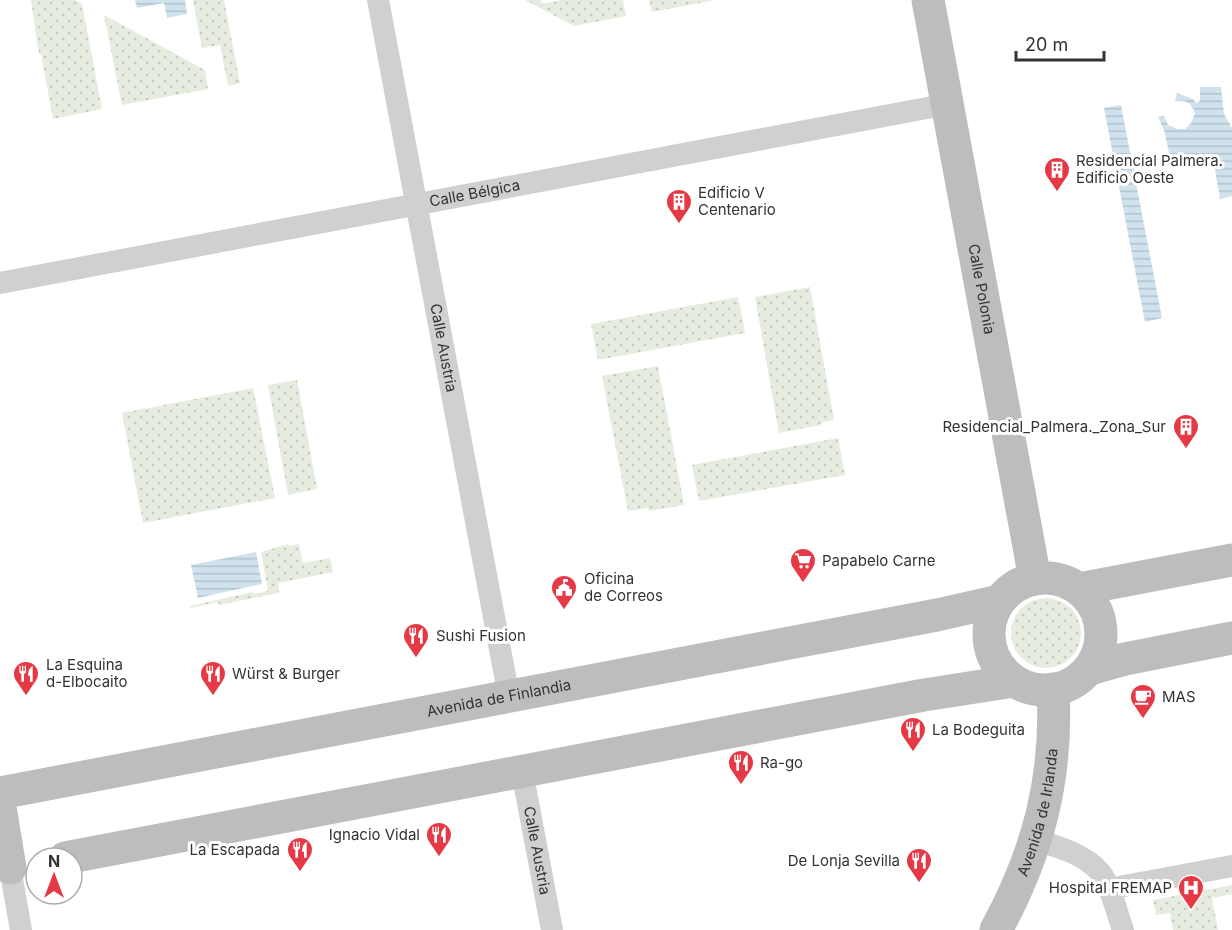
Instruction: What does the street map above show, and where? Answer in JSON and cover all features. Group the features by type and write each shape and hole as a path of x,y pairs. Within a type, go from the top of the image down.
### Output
{"main road":[{"name":"Calle Polonia","path":"928,0 1035,579"},
{"path":"1079,589 1232,560"},
{"path":"1089,669 1100,646 1100,621 1095,609 1079,589 1050,578 1035,579 1009,590 999,601 993,612 988,638 996,662 1014,681 1033,689 1053,689 1073,682 1089,669 1125,658 1232,638"},
{"name":"Avenida de Finlandia","path":"0,794 937,615 999,601"},
{"path":"84,854 924,695 1014,681"},
{"name":"Avenida de Irlanda","path":"996,930 1011,903 1036,840 1047,797 1054,735 1053,689"},
{"path":"0,807 15,867"}],"street":[{"name":"Calle Austria","path":"378,0 509,697"},
{"name":"Calle Bélgica","path":"0,283 948,105"},
{"name":"Calle Austria","path":"522,771 552,930"},
{"path":"1036,840 1077,855 1100,873 1123,930"},
{"path":"1108,890 1232,866"},
{"path":"15,867 21,930"}],"shaded area":[{"path":"31,0 75,0 82,4 102,109 53,119 41,54 39,54"},
{"path":"193,0 224,0 240,83 228,86 220,45 202,48"},
{"path":"525,0 541,0 542,4 562,0 623,0 626,16 574,26"},
{"path":"649,0 715,0 652,12"},
{"path":"104,15 205,70 208,89 122,105"},
{"path":"810,287 834,420 823,422 821,425 779,433 755,297"},
{"path":"738,297 745,333 598,360 591,324"},
{"path":"658,366 684,505 649,511 648,508 628,511 602,376"},
{"path":"297,380 317,489 288,495 268,385"},
{"path":"253,388 275,498 143,523 122,413"},
{"path":"838,438 845,475 699,501 692,465"},
{"path":"288,544 289,546 299,544 303,563 330,558 333,572 278,583 279,593 219,605 218,602 190,608 190,606 253,592 254,594 268,591 261,552"},
{"path":"1053,598 1066,604 1075,613 1079,619 1081,633 1079,647 1071,658 1060,666 1039,668 1021,658 1013,647 1011,626 1021,608 1032,600"},
{"path":"1232,885 1232,894 1212,898 1218,930 1173,930 1170,913 1156,915 1153,900"}],"water":[{"path":"135,0 185,0 187,14 167,18 164,3 137,8"},
{"path":"1200,87 1221,87 1224,114 1232,128 1232,196 1220,199 1213,159 1171,162 1164,130 1158,117 1164,116 1168,125 1185,129 1191,123 1195,113 1188,103 1175,101 1177,93 1193,99 1196,103 1200,101"},
{"path":"1121,105 1162,318 1145,322 1104,108"},
{"path":"256,552 262,584 198,598 191,565"}],"place":[{"name":"Residencial Palmera. Edificio Oeste","path":"1057,193"},
{"name":"Edificio V Centenario","path":"679,225"},
{"name":"Residencial_Palmera._Zona_Sur","path":"1186,450"},
{"name":"Papabelo Carne","path":"803,584"},
{"name":"Oficina de Correos","path":"564,611"},
{"name":"Sushi Fusion","path":"416,659"},
{"name":"La Esquina d-Elbocaito","path":"26,697"},
{"name":"Würst & Burger","path":"213,697"},
{"name":"MAS","path":"1143,720"},
{"name":"La Bodeguita","path":"913,753"},
{"name":"Ra-go","path":"741,786"},
{"name":"Ignacio Vidal","path":"439,858"},
{"name":"La Escapada","path":"300,873"},
{"name":"De Lonja Sevilla","path":"919,884"},
{"name":"Hospital FREMAP","path":"1191,911"}]}
